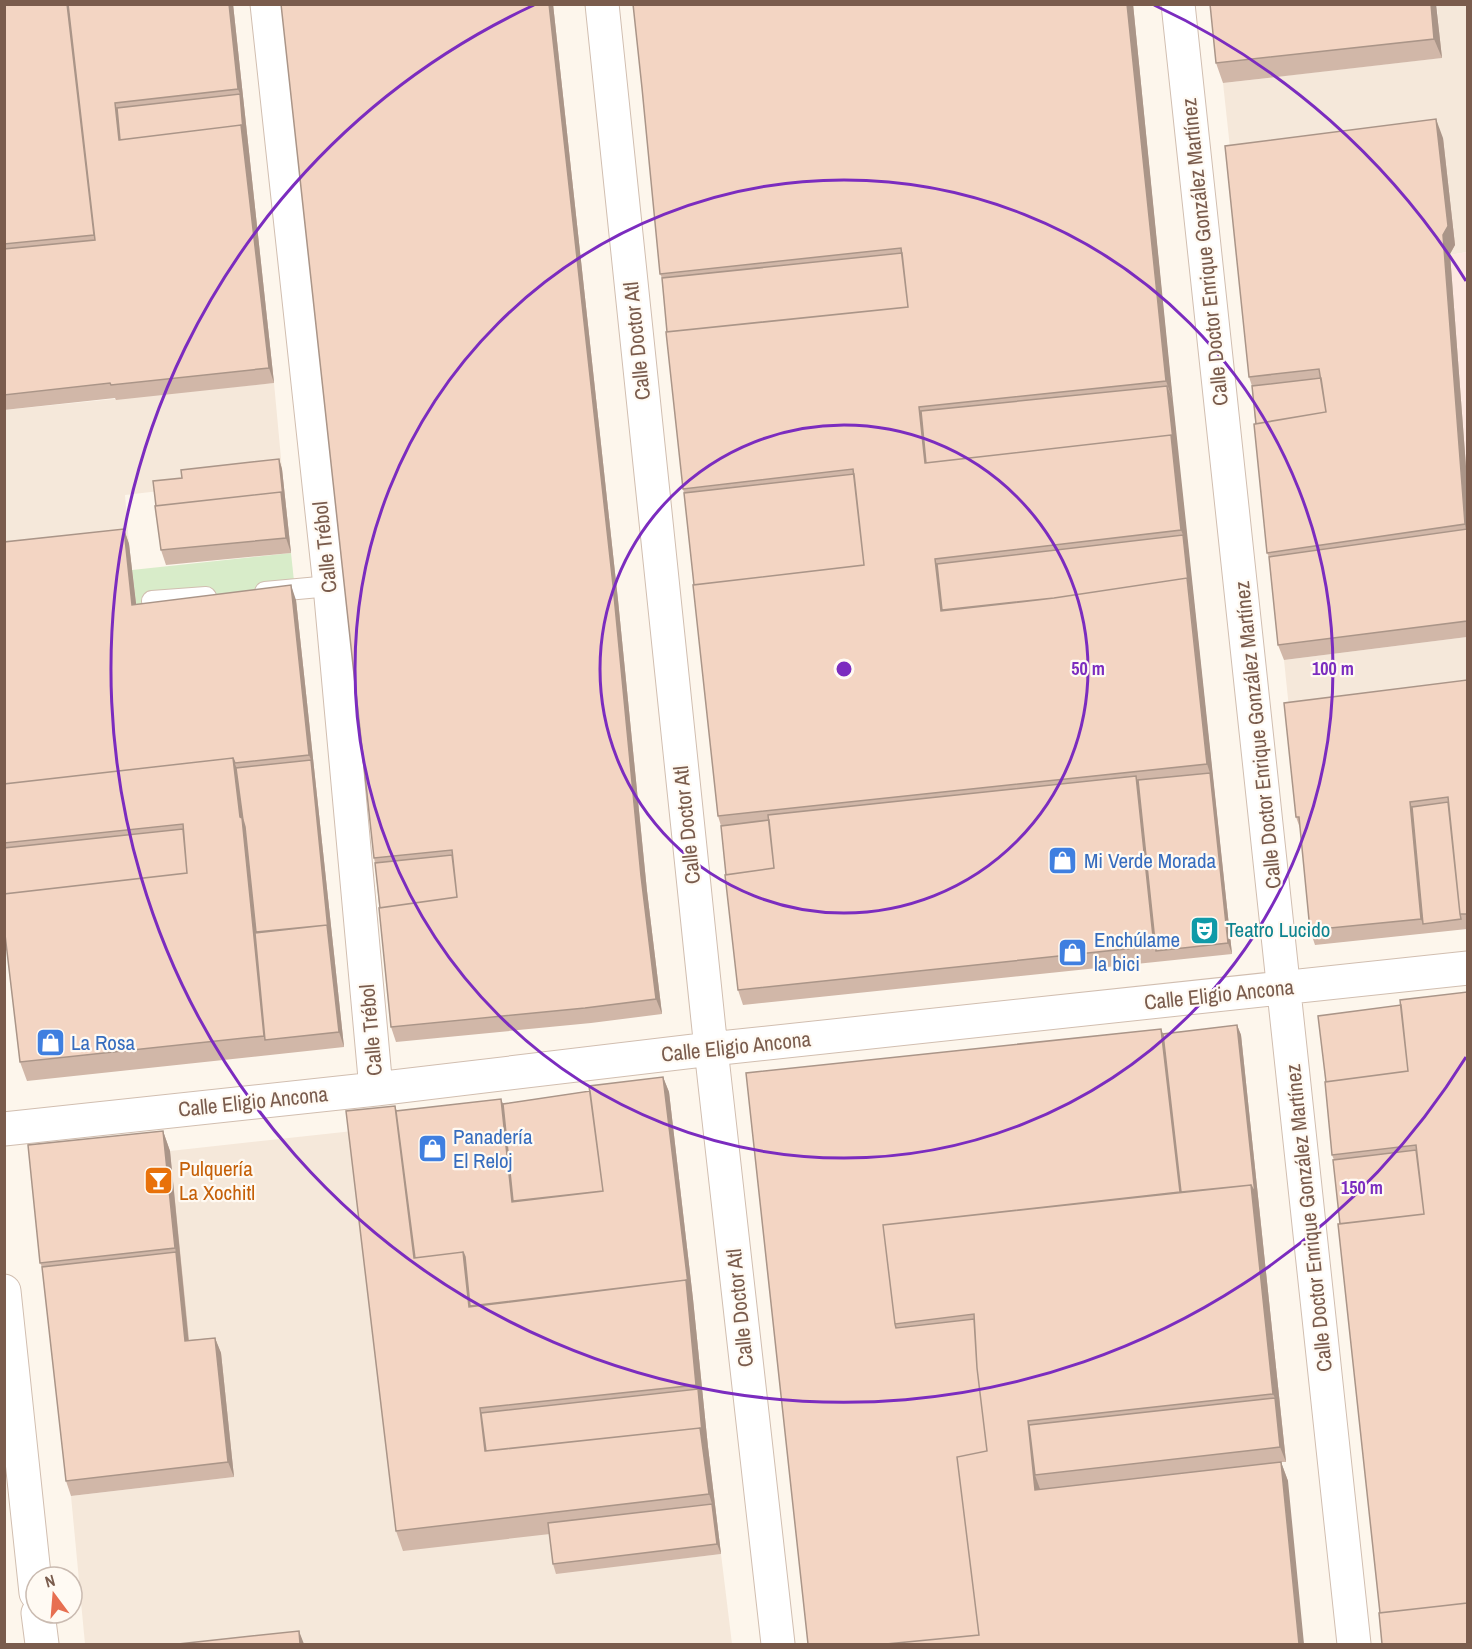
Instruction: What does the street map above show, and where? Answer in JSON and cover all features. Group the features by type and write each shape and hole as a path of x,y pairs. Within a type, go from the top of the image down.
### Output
{"street":[{"name":"Calle Trébol","path":"267,4 330,586 376,1089"},
{"name":"Calle Doctor Atl","path":"602,4 711,1049 778,1644"},
{"name":"Calle Doctor Enrique González Martínez","path":"1178,4 1354,1644"},
{"name":"Calle Eligio Ancona","path":"4,1129 376,1089 711,1049 1467,968"},
{"path":"4,1291 10,1405 32,1565"},
{"path":"40,1625 42,1644"}],"lane":[{"path":"247,593 330,586"},
{"path":"152,601 223,595"}],"shaded area":[{"path":"1437,5 1467,5 1467,252 1450,255 1232,166 1223,83 1441,58"},
{"path":"1467,252 1467,482 1450,255"},
{"path":"274,383 282,469 185,488 125,495 129,544 5,557 4,410"},
{"path":"1467,637 1467,696 1290,718 1284,660"},
{"path":"353,1131 552,1533 556,1573 721,1554 732,1644 85,1644 84,1565 78,1565 71,1496 234,1477 190,1356 170,1151"}],"green space":[{"path":"291,553 296,600 138,620 132,570"}],"building":[{"path":"67,4 94,235 4,244 4,5"},
{"path":"68,4 229,4 238,89 115,103 119,140 241,125 269,368 4,395 4,249 95,240"},
{"path":"281,4 549,4 656,999 391,1027 379,908 457,897 452,850 374,858"},
{"path":"633,4 1127,4 1166,381 919,407 925,463 1171,435 1181,530 935,559 941,611 1054,598 1187,578 1207,764 718,816 693,585 864,565 853,469 683,489 666,332 908,307 901,248 660,274"},
{"path":"1210,4 1431,4 1434,39 1216,63"},
{"path":"240,94 243,130 241,125 120,140 117,108"},
{"path":"1436,119 1448,226 1443,235 1465,524 1267,553 1254,424 1326,412 1319,369 1249,377 1225,146"},
{"path":"902,253 908,307 667,332 662,278"},
{"path":"1321,378 1326,412 1256,424 1252,386"},
{"path":"1167,386 1173,440 1171,435 926,463 921,411"},
{"path":"279,459 283,497 281,492 156,506 153,481 182,478 181,470"},
{"path":"854,474 864,565 694,585 684,493"},
{"path":"281,492 286,538 161,550 155,506"},
{"path":"124,529 132,605 291,585 309,755 235,763 233,758 4,784 4,542"},
{"path":"1467,529 1467,621 1278,645 1269,557"},
{"path":"1183,535 1188,582 1187,578 1054,598 942,610 937,564"},
{"path":"1467,680 1467,914 1460,914 1448,797 1410,802 1421,919 1310,930 1299,817 1296,817 1284,703"},
{"path":"233,758 240,817 242,818 264,1036 20,1062 4,926 4,894 187,873 183,824 4,843 4,784"},
{"path":"311,760 328,930 327,925 256,932 236,768"},
{"path":"1210,773 1228,943 1156,951 1138,780"},
{"path":"1136,776 1154,946 738,990 725,875 774,868 768,815"},
{"path":"1448,802 1461,919 1423,924 1412,807"},
{"path":"769,820 774,868 726,875 721,826"},
{"path":"183,829 187,873 4,894 4,848"},
{"path":"452,855 457,897 380,908 375,863"},
{"path":"327,925 339,1032 265,1040 255,933"},
{"path":"1467,992 1467,1603 1380,1613 1338,1224 1424,1214 1416,1145 1332,1155 1325,1082 1408,1071 1400,1000"},
{"path":"1401,1005 1408,1071 1326,1082 1318,1016"},
{"path":"1237,1025 1255,1194 1251,1185 1181,1192 1163,1034"},
{"path":"1161,1029 1180,1192 883,1225 896,1328 974,1319 977,1368 987,1451 957,1457 979,1635 886,1644 808,1644 746,1073"},
{"path":"663,1077 688,1284 686,1280 470,1306 463,1252 415,1258 396,1111 501,1099 512,1202 603,1191 589,1086"},
{"path":"590,1091 603,1191 513,1201 503,1104"},
{"path":"395,1106 414,1258 463,1252 469,1307 686,1280 696,1385 480,1408 485,1451 700,1428 709,1494 396,1531 346,1111"},
{"path":"163,1131 175,1248 40,1263 28,1145"},
{"path":"1416,1150 1424,1214 1340,1224 1333,1160"},
{"path":"1251,1185 1273,1394 1028,1421 1035,1490 1281,1462 1299,1644 886,1644 979,1635 957,1457 987,1451 977,1368 974,1314 895,1324 883,1225"},
{"path":"176,1252 185,1341 215,1338 228,1462 66,1481 42,1267"},
{"path":"698,1389 702,1432 700,1428 486,1451 481,1413"},
{"path":"1275,1398 1280,1447 1035,1475 1029,1425"},
{"path":"712,1504 717,1544 553,1564 548,1523"},
{"path":"1467,1603 1467,1644 1382,1644 1379,1613"},
{"path":"299,1631 300,1644 178,1644"}],"place":[{"name":"Mi Verde Morada","path":"1063,861"},
{"name":"Teatro Lucido","path":"1205,930"},
{"name":"Enchúlame la bici","path":"1073,952"},
{"name":"La Rosa","path":"50,1043"},
{"name":"Panadería El Reloj","path":"432,1149"},
{"name":"Pulquería La Xochitl","path":"158,1181"}]}
